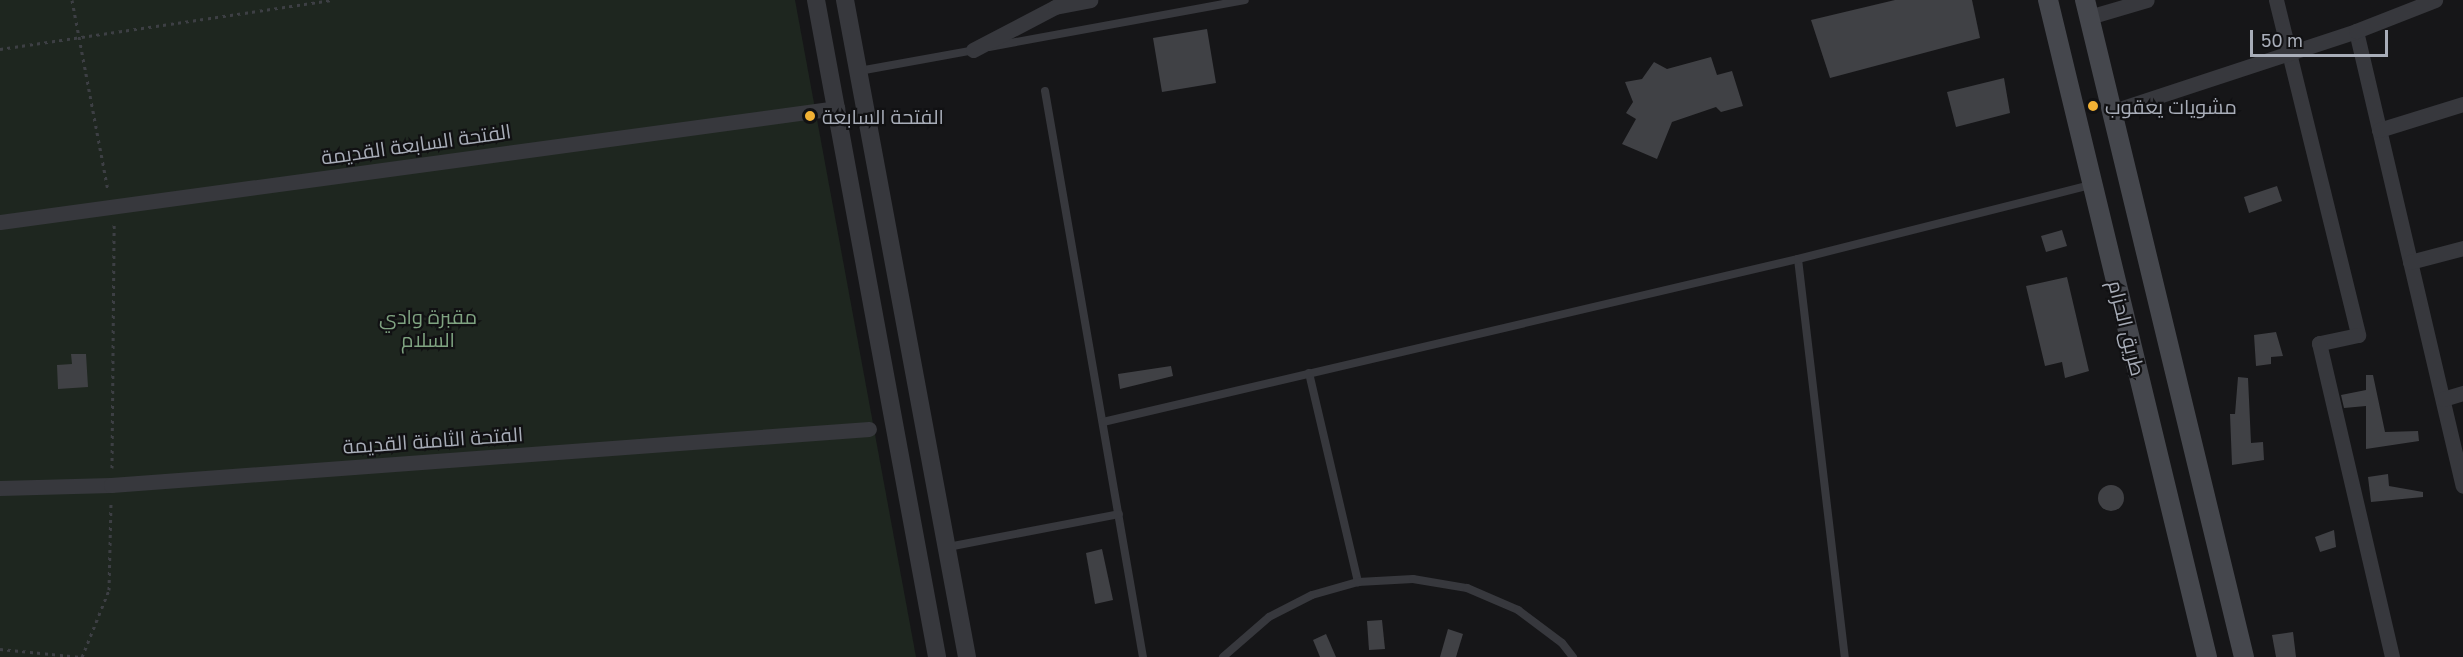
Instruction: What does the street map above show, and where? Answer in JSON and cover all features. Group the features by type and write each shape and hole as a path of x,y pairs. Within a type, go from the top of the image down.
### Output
{"main road":[{"name":"طريق الحزام","path":"2048,0 2207,657"},
{"name":"طريق الحزام","path":"2087,8 2244,657"}],"street":[{"path":"816,0 937,657"},
{"path":"845,0 967,657"},
{"path":"973,50 1055,7 1090,0"},
{"path":"2087,8 2147,0"},
{"path":"2276,0 2358,335 2319,343 2392,657"},
{"path":"2113,111 2356,31 2435,0"},
{"path":"2356,31 2463,486"},
{"path":"2379,130 2463,104"},
{"name":"الفتحة السابعة القديمة","path":"0,222 740,118 837,108"},
{"path":"2410,262 2463,248"},
{"path":"2443,399 2463,393"},
{"name":"الفتحة الثامنة القديمة","path":"0,488 111,484 869,429"}],"lane":[{"path":"858,71 1245,0"},
{"path":"1045,92 1143,657"},
{"path":"1103,422 1798,259 2092,184"},
{"path":"1798,259 1845,657"},
{"path":"1310,374 1358,582"},
{"path":"946,548 1119,514"},
{"path":"1223,657 1269,617 1312,595 1358,582 1413,579 1467,588 1518,610 1562,643 1574,657"}],"path":[{"path":"0,649 81,657 109,590 111,208 72,0"},
{"path":"0,49 81,39 333,0"}],"green space":[{"name":"مقبرة وادي السلام","path":"0,0 795,0 916,657 0,657"}],"building":[{"path":"1895,0 1972,0 1980,38 1830,78 1811,20"},
{"path":"1207,29 1216,83 1162,92 1153,38"},
{"path":"1711,57 1717,75 1732,71 1743,106 1721,112 1716,107 1672,122 1657,159 1622,144 1636,119 1626,113 1633,102 1625,82 1642,79 1654,62 1667,69"},
{"path":"2004,78 2010,113 1956,127 1947,92"},
{"path":"2277,186 2282,201 2249,213 2244,197"},
{"path":"2062,230 2067,246 2046,252 2041,236"},
{"path":"2067,277 2089,371 2065,378 2062,362 2045,366 2026,286"},
{"path":"2276,332 2283,356 2271,357 2271,364 2256,366 2254,335"},
{"path":"71,354 86,354 88,387 58,389 57,365 72,364"},
{"path":"1171,366 1173,376 1120,389 1118,374"},
{"path":"2366,375 2373,375 2385,432 2418,431 2419,441 2366,449 2366,406 2344,408 2341,395 2366,390"},
{"path":"2238,377 2248,378 2251,443 2263,442 2264,460 2232,465 2230,414 2235,414"},
{"path":"2388,474 2389,486 2423,492 2423,497 2371,502 2368,477"},
{"path":"2111,485 2120,489 2124,498 2120,507 2111,511 2102,507 2098,498 2102,489"},
{"path":"2334,530 2336,547 2320,552 2315,537"},
{"path":"1102,549 1113,600 1095,604 1086,553"},
{"path":"1382,620 1385,649 1369,650 1367,621"},
{"path":"1448,629 1463,634 1456,657 1440,657"},
{"path":"2293,632 2296,657 2276,657 2272,635"},
{"path":"1326,634 1336,657 1320,657 1313,640"}],"place":[{"name":"مشويات يعقوب","path":"2093,106"},
{"name":"الفتحة السابعة","path":"810,116"}]}
